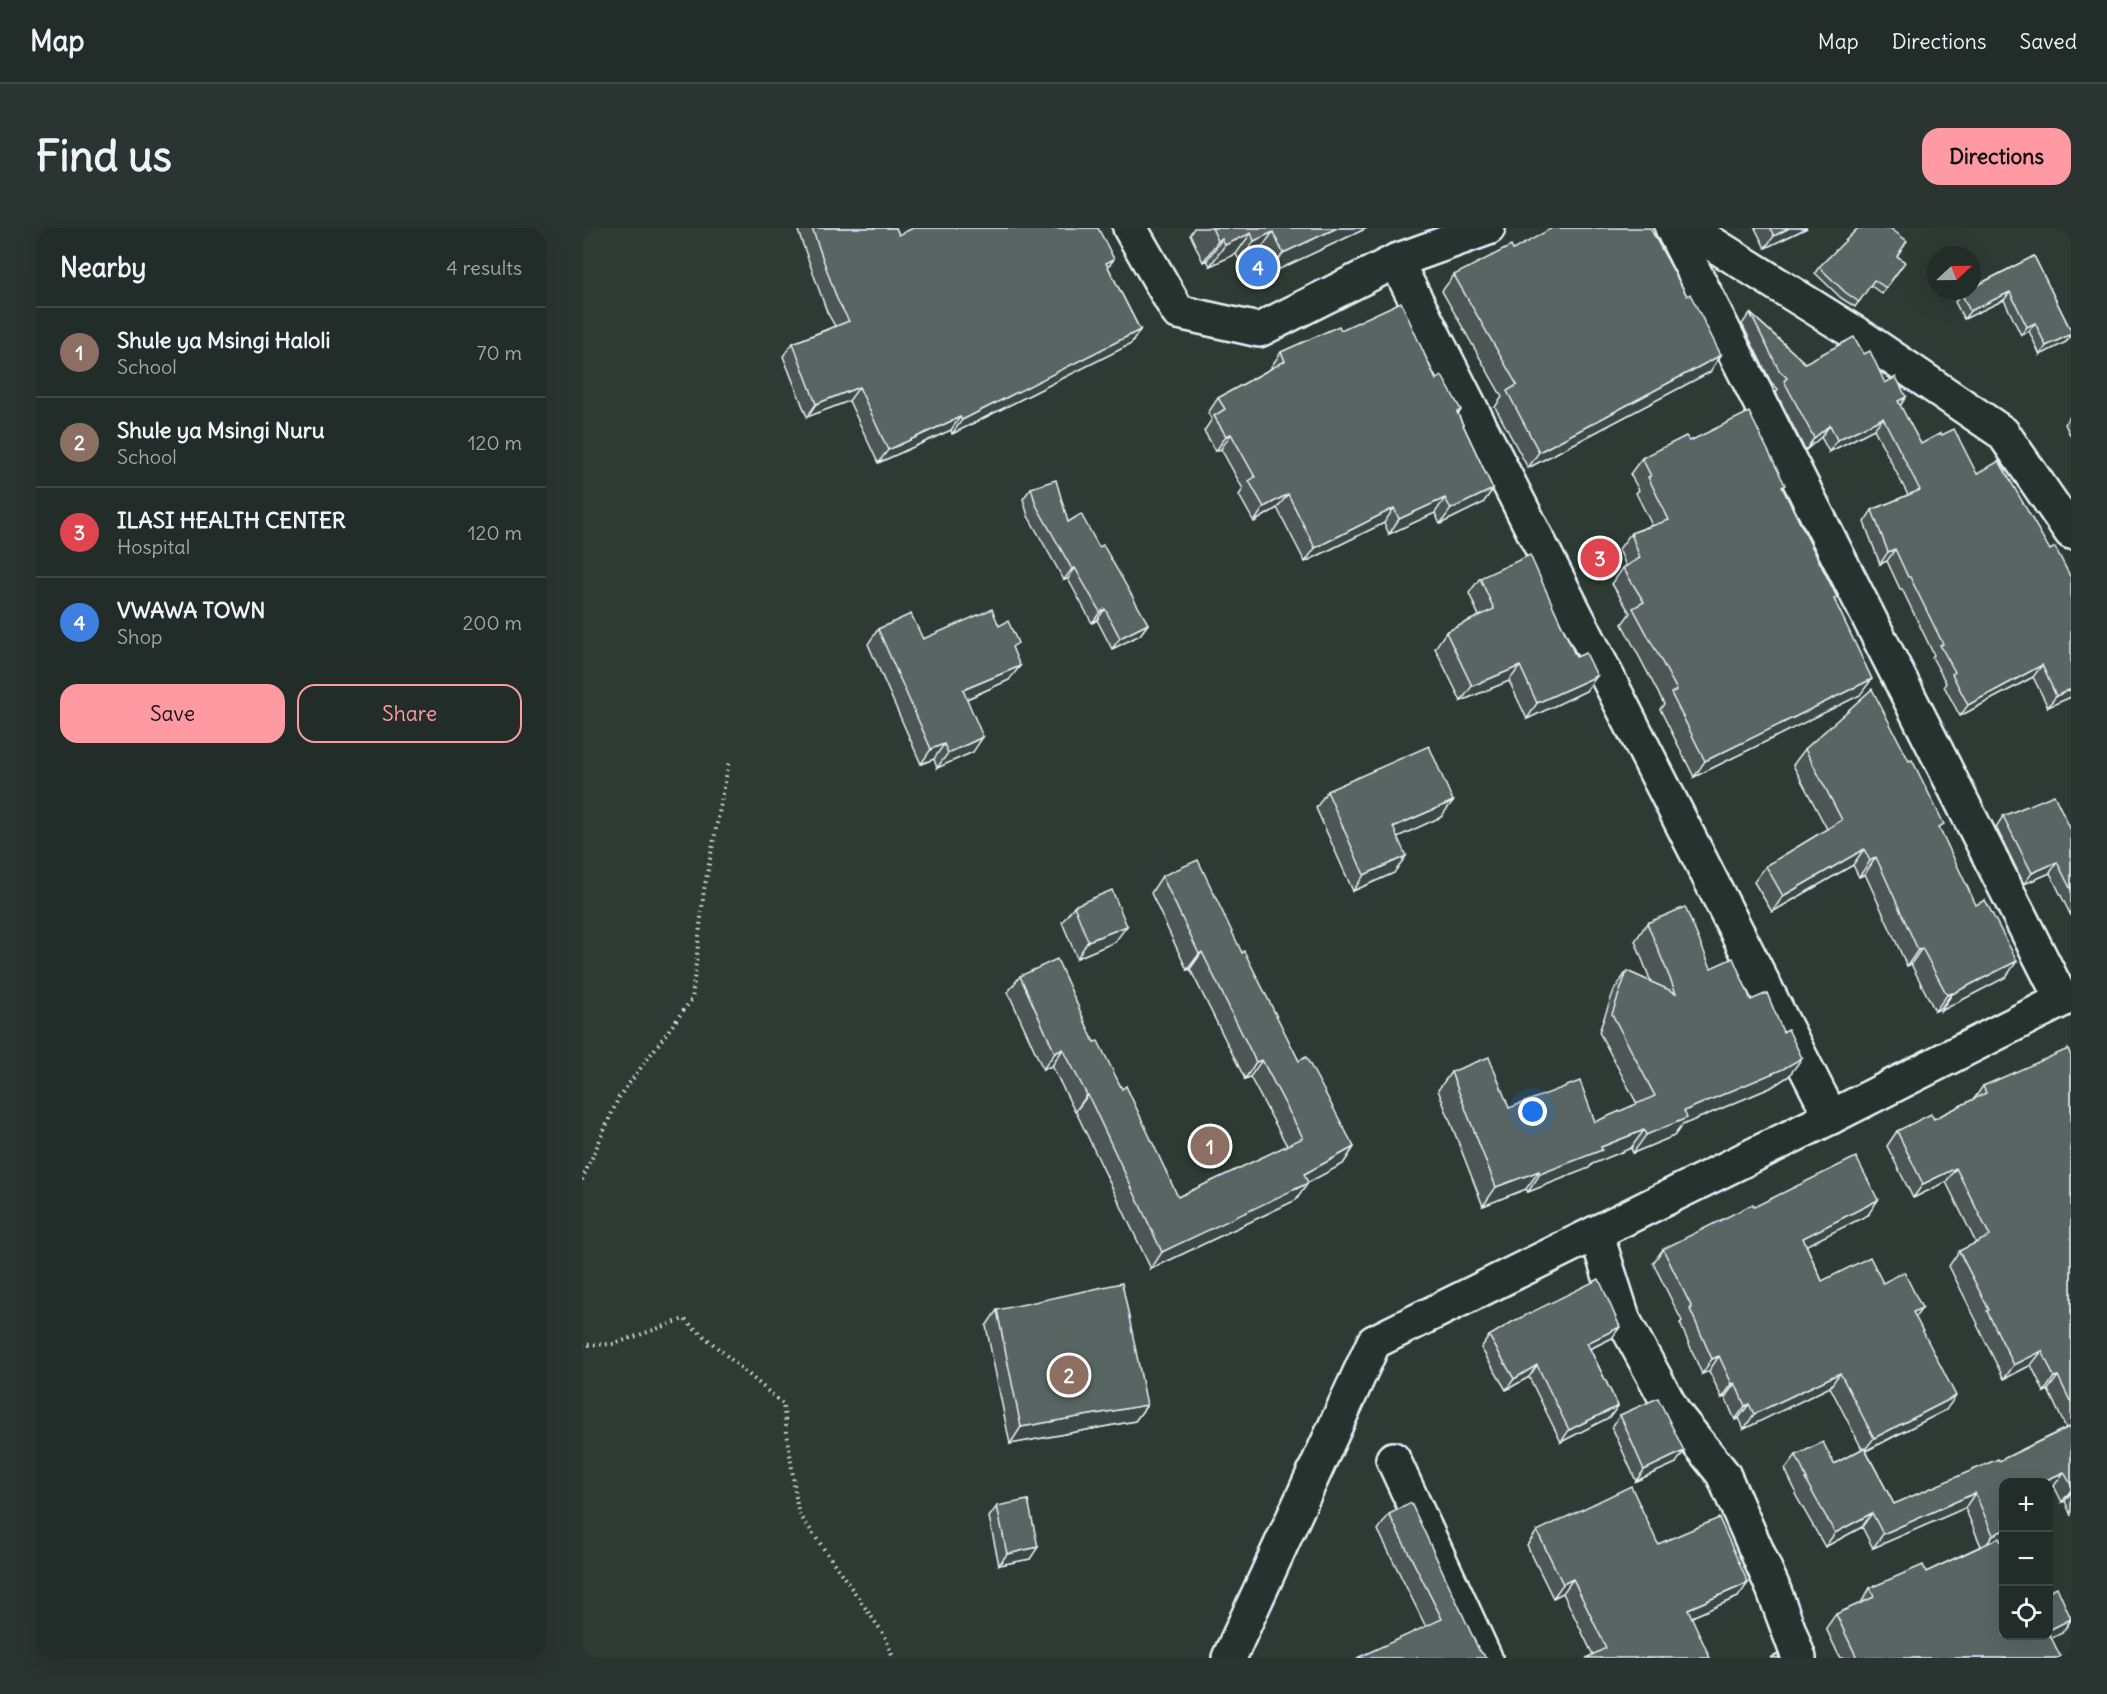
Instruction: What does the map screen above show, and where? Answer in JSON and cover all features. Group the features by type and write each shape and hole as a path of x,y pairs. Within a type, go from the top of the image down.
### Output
{"street":[{"path":"1130,228 1178,312 1259,330 1396,261 1488,228"},
{"path":"1229,1658 1374,1342 1831,1117 2067,1008 1672,228"},
{"path":"1696,228 1708,241 1863,338 2002,433 2071,532"},
{"path":"1396,261 1831,1117"},
{"path":"1596,1233 1624,1321 1674,1413 1723,1474 1773,1588 1798,1658"},
{"path":"1393,1459 1485,1658"}],"path":[{"path":"582,1180 619,1097 692,999 704,890 729,762"},
{"path":"582,1345 614,1344 684,1319 783,1404 798,1512 885,1636 893,1658"}],"building":[{"path":"812,228 896,228 899,235 913,228 1098,228 1114,259 1106,263 1140,330 962,420 960,417 888,450 859,387 816,404 793,343 849,321 837,299"},
{"path":"1212,228 1337,228 1283,253 1273,232 1254,241 1251,233 1225,245 1222,239 1218,241"},
{"path":"1552,228 1650,228 1687,296 1690,294 1721,355 1539,452 1507,391 1517,385 1454,275 1511,246 1513,250"},
{"path":"1770,228 1789,228 1774,236"},
{"path":"1858,228 1890,228 1907,241 1897,256 1905,262 1886,288 1874,280 1859,302 1819,267"},
{"path":"2034,256 2071,334 2046,346 2035,323 2027,327 2010,292 1970,311 1964,300 1981,300 1981,283"},
{"path":"1401,302 1436,380 1442,376 1461,410 1457,412 1493,489 1451,509 1445,498 1399,519 1394,508 1315,548 1288,494 1264,507 1249,481 1255,477 1231,434 1226,436 1214,416 1225,409 1218,398 1285,361 1281,352 1339,326 1341,330"},
{"path":"1750,313 1805,363 1854,337 1864,354 1870,351 1885,383 1896,377 1906,397 1898,401 1921,444 1954,429 1977,474 1999,461 2050,550 2055,547 2071,578 2071,689 2056,696 2042,665 1968,705 1952,674 1955,672 1940,645 1943,644 1895,549 1888,552 1872,510 1920,490 1883,418 1837,440 1830,425 1814,438 1784,381 1787,378 1779,370"},
{"path":"1749,412 1785,485 1782,487 1837,597 1834,599 1872,679 1705,761 1671,693 1677,690 1633,608 1644,602 1623,568 1640,558 1631,533 1669,520 1648,477 1651,476 1642,458 1686,436 1690,441"},
{"path":"1056,480 1068,522 1081,514 1099,547 1103,545 1148,624 1120,638 1105,609 1100,612 1075,568 1072,569 1036,505 1031,488"},
{"path":"1530,555 1576,657 1586,653 1597,676 1537,703 1520,666 1472,686 1446,632 1494,609 1480,578"},
{"path":"992,609 999,626 1008,621 1018,643 1012,647 1020,666 963,690 983,737 948,753 944,744 931,749 878,629 911,614 923,639"},
{"path":"1872,689 1909,761 1912,760 1944,824 1939,827 1976,905 1985,900 2017,961 1952,994 1947,995 1922,948 1918,950 1876,857 1870,861 1864,849 1783,896 1766,866 1842,820 1805,749"},
{"path":"1429,746 1453,801 1393,827 1406,856 1364,875 1327,791"},
{"path":"2054,795 2071,830 2071,890 2057,862 2032,873 2003,816"},
{"path":"1198,860 1242,953 1244,951 1299,1061 1306,1057 1354,1147 1304,1174 1308,1183 1162,1252 1088,1095 1063,1049 1055,1053 1020,976 1057,959 1094,1042 1098,1041 1122,1089 1126,1086 1178,1197 1303,1138 1262,1060 1256,1062 1202,952 1199,954 1162,876"},
{"path":"1112,890 1127,926 1088,941 1074,906"},
{"path":"1685,907 1711,968 1733,958 1751,1000 1767,993 1783,1032 1788,1029 1802,1058 1783,1069 1684,1111 1687,1118 1646,1135 1644,1130 1601,1147 1602,1150 1540,1174 1539,1171 1496,1187 1451,1072 1489,1057 1509,1108 1580,1081 1595,1122 1655,1096 1612,1014 1627,971 1676,993 1647,923"},
{"path":"2068,1049 2071,1056 2071,1403 2058,1376 2054,1377 2042,1351 2014,1365 1987,1311 1989,1310 1959,1251 1990,1236 1956,1168 1923,1184 1897,1131 1931,1114 1934,1119 1986,1093 1983,1086"},
{"path":"1856,1157 1878,1200 1803,1238 1822,1281 1870,1257 1883,1283 1904,1272 1922,1308 1913,1312 1956,1396 1874,1438 1840,1373 1754,1414 1749,1404 1745,1406 1719,1356 1712,1359 1690,1309 1692,1308 1663,1249 1753,1204 1754,1207"},
{"path":"1599,1279 1620,1327 1587,1343 1618,1406 1569,1430 1537,1365 1514,1379 1489,1336 1512,1322"},
{"path":"1122,1283 1147,1405 1021,1427 997,1310"},
{"path":"1658,1398 1684,1451 1644,1470 1620,1415"},
{"path":"2071,1426 2071,1485 2064,1472 2051,1478 1999,1478 1999,1532 1993,1535 1975,1493 1883,1534 1872,1513 1835,1533 1805,1479 1807,1479 1796,1455 1823,1442 1834,1464 1864,1448 1894,1504 1998,1459 1999,1461"},
{"path":"1631,1486 1658,1544 1719,1518 1748,1583 1688,1609 1710,1658 1586,1658 1606,1648 1573,1579 1563,1584 1537,1531"},
{"path":"1028,1500 1038,1547 1007,1554 997,1506"},
{"path":"1411,1503 1479,1650 1487,1658 1357,1658 1442,1619 1389,1514"},
{"path":"1999,1538 1999,1640 2052,1640 2061,1658 1857,1658 1836,1614 1874,1597 1870,1588 1923,1565 1926,1572"},
{"path":"2057,1587 2071,1619 2053,1628 2053,1589"}],"place":[{"name":"VWAWA TOWN","path":"1258,267"},
{"name":"ILASI HEALTH CENTER","path":"1600,558"},
{"name":"Shule ya Msingi Haloli","path":"1210,1146"},
{"name":"Shule ya Msingi Nuru","path":"1069,1375"}]}
